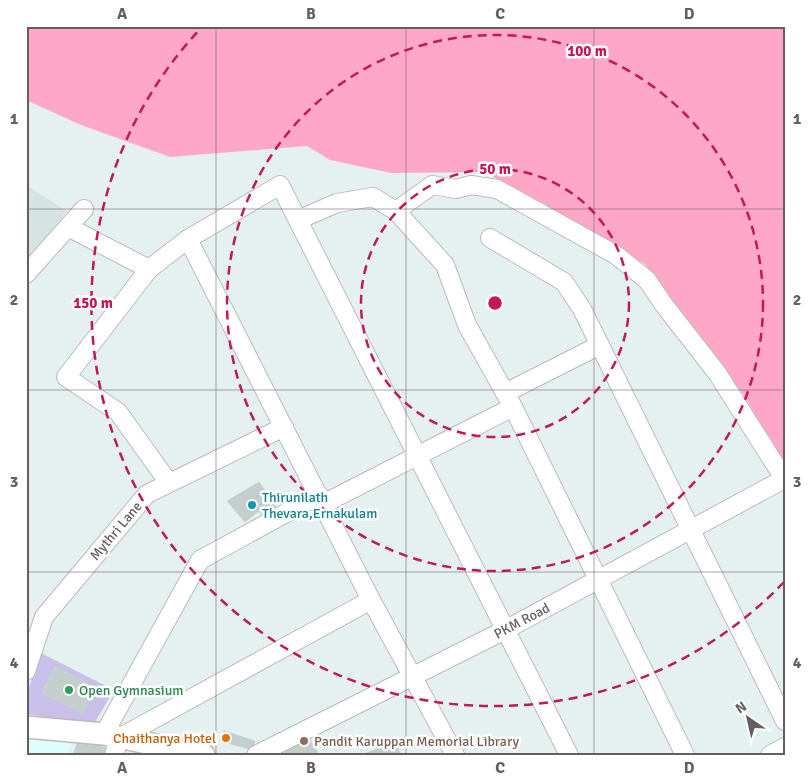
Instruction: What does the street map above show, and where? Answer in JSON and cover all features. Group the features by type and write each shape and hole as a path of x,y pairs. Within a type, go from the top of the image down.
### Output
{"street":[{"path":"168,483 118,412 66,377 149,268 188,239 280,185 569,755"},
{"path":"396,211 432,186 456,188 471,185 497,189 616,254 647,280 717,373 784,480"},
{"path":"298,220 337,203 372,196 396,211 445,265 467,325 509,400 685,755"},
{"path":"26,274 84,209"},
{"path":"68,227 149,268"},
{"path":"490,238 564,282 582,309 785,721"},
{"path":"188,239 371,600 455,755"},
{"path":"112,742 200,560 321,500 417,456 600,345"},
{"name":"Mythri Lane","path":"26,671 44,617 147,494 284,427"},
{"name":"PKM Road","path":"256,755 505,630 784,480"},
{"path":"112,742 371,600"},
{"path":"26,727 204,755"},
{"path":"770,755 785,747"}],"shaded area":[{"path":"26,26 785,26 785,465 743,394 645,264 485,172 391,173 330,160 307,146 170,157 81,125 26,100"},
{"path":"26,185 67,211 26,262"},
{"path":"41,653 114,690 94,724 26,714 26,696"},
{"path":"26,733 73,740 67,755 26,755"}],"building":[{"name":"Thirunilath Thevara,Ernakulam","path":"259,482 277,509 263,516 259,511 245,522 227,501"},
{"name":"Open Gymnasium","path":"55,667 96,687 83,713 42,693"},
{"path":"224,731 255,741 252,750 221,741"},
{"name":"Pandit Karuppan Memorial Library","path":"308,736 319,755 289,755 284,753 286,746"},
{"path":"79,738 108,749 106,755 73,755"},
{"path":"395,740 401,755 363,755"}],"place":[{"name":"Thirunilath Thevara,Ernakulam","path":"252,505"},
{"name":"Open Gymnasium","path":"69,690"},
{"name":"Chaithanya Hotel","path":"226,738"},
{"name":"Pandit Karuppan Memorial Library","path":"304,741"}]}
